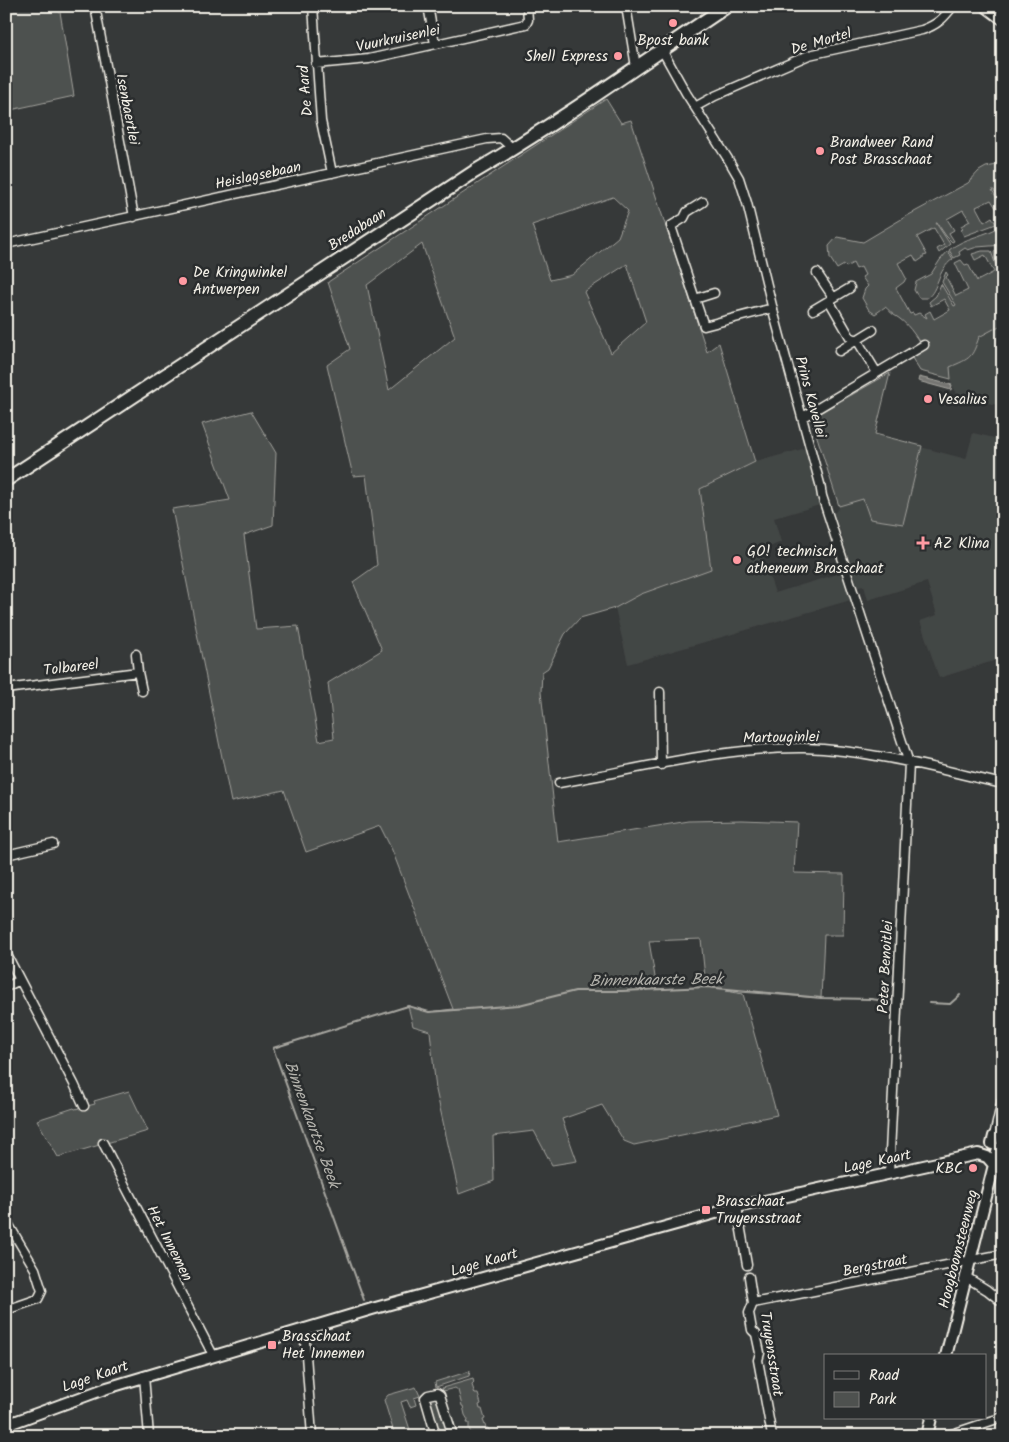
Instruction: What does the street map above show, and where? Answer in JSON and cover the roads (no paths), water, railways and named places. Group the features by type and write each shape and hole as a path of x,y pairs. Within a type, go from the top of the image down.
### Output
{"main road":[{"name":"Bredabaan","path":"6,480 727,6"}],"street":[{"name":"Isenbaertlei","path":"95,6 134,217"},
{"name":"De Aard","path":"312,6 321,121 332,173"},
{"path":"428,6 435,44"},
{"name":"Vuurkruisenlei","path":"316,64 369,59 526,24 529,17 527,6"},
{"path":"626,6 636,67"},
{"name":"De Mortel","path":"696,107 715,96 809,55 922,30 936,25 953,6"},
{"path":"983,6 1003,21"},
{"name":"Prins Kavellei","path":"662,50 739,178 803,417 822,496 909,763"},
{"name":"Heislagsebaan","path":"6,244 498,137 504,140 512,149"},
{"path":"703,202 687,212 684,218 671,226 704,326 773,308"},
{"path":"818,273 850,337 857,340 877,373"},
{"path":"813,310 850,288"},
{"path":"695,299 714,293"},
{"path":"839,351 873,330"},
{"path":"803,417 924,345"},
{"path":"136,654 142,691"},
{"name":"Tolbareel","path":"6,689 138,672"},
{"path":"660,692 662,764"},
{"name":"Martouginlei","path":"559,784 735,752 805,748 868,755 1003,784"},
{"name":"Peter Benoitlei","path":"889,1173 909,763"},
{"path":"6,855 53,844"},
{"path":"6,953 84,1106"},
{"path":"6,987 20,980"},
{"path":"999,1138 1003,1096"},
{"name":"Lage Kaart","path":"6,1425 79,1397 304,1328 737,1207 978,1154 999,1138"},
{"name":"Hoogboomsteenweg","path":"947,1354 994,1165 999,1138"},
{"name":"Het Innemen","path":"103,1143 213,1355"},
{"path":"978,1154 987,1157 994,1165"},
{"path":"737,1207 747,1265"},
{"path":"6,1220 35,1269 42,1291 38,1299 6,1310"},
{"name":"Bergstraat","path":"753,1303 1003,1254"},
{"name":"Truyensstraat","path":"749,1277 753,1303 749,1313 752,1330 756,1334 760,1353 758,1360 772,1436"},
{"path":"966,1277 1003,1303"},
{"path":"304,1328 312,1436"},
{"path":"144,1376 149,1436"},
{"path":"436,1436 425,1398 428,1395 437,1393 440,1395 453,1436"},
{"path":"946,1436 1003,1417"},
{"path":"928,1435 931,1420"}],"waterway":[{"name":"Binnenkaartse Beek","path":"364,1300 273,1048 408,1006 429,1012 519,1005 575,991 706,987 821,998 891,1000"},
{"name":"Binnenkaarste Beek","path":"929,1003 950,1004 960,995"}],"place":[{"name":"Bpost bank","path":"673,23"},
{"name":"Shell Express","path":"618,56"},
{"name":"Brandweer Rand Post Brasschaat","path":"820,151"},
{"name":"De Kringwinkel Antwerpen","path":"183,281"},
{"name":"Vesalius","path":"928,399"},
{"name":"AZ Klina","path":"923,543"},
{"name":"GO! technisch atheneum Brasschaat","path":"737,560"},
{"name":"KBC","path":"973,1168"},
{"name":"Brasschaat Truyensstraat","path":"706,1210"},
{"name":"Brasschaat Het Innemen","path":"272,1345"}]}
